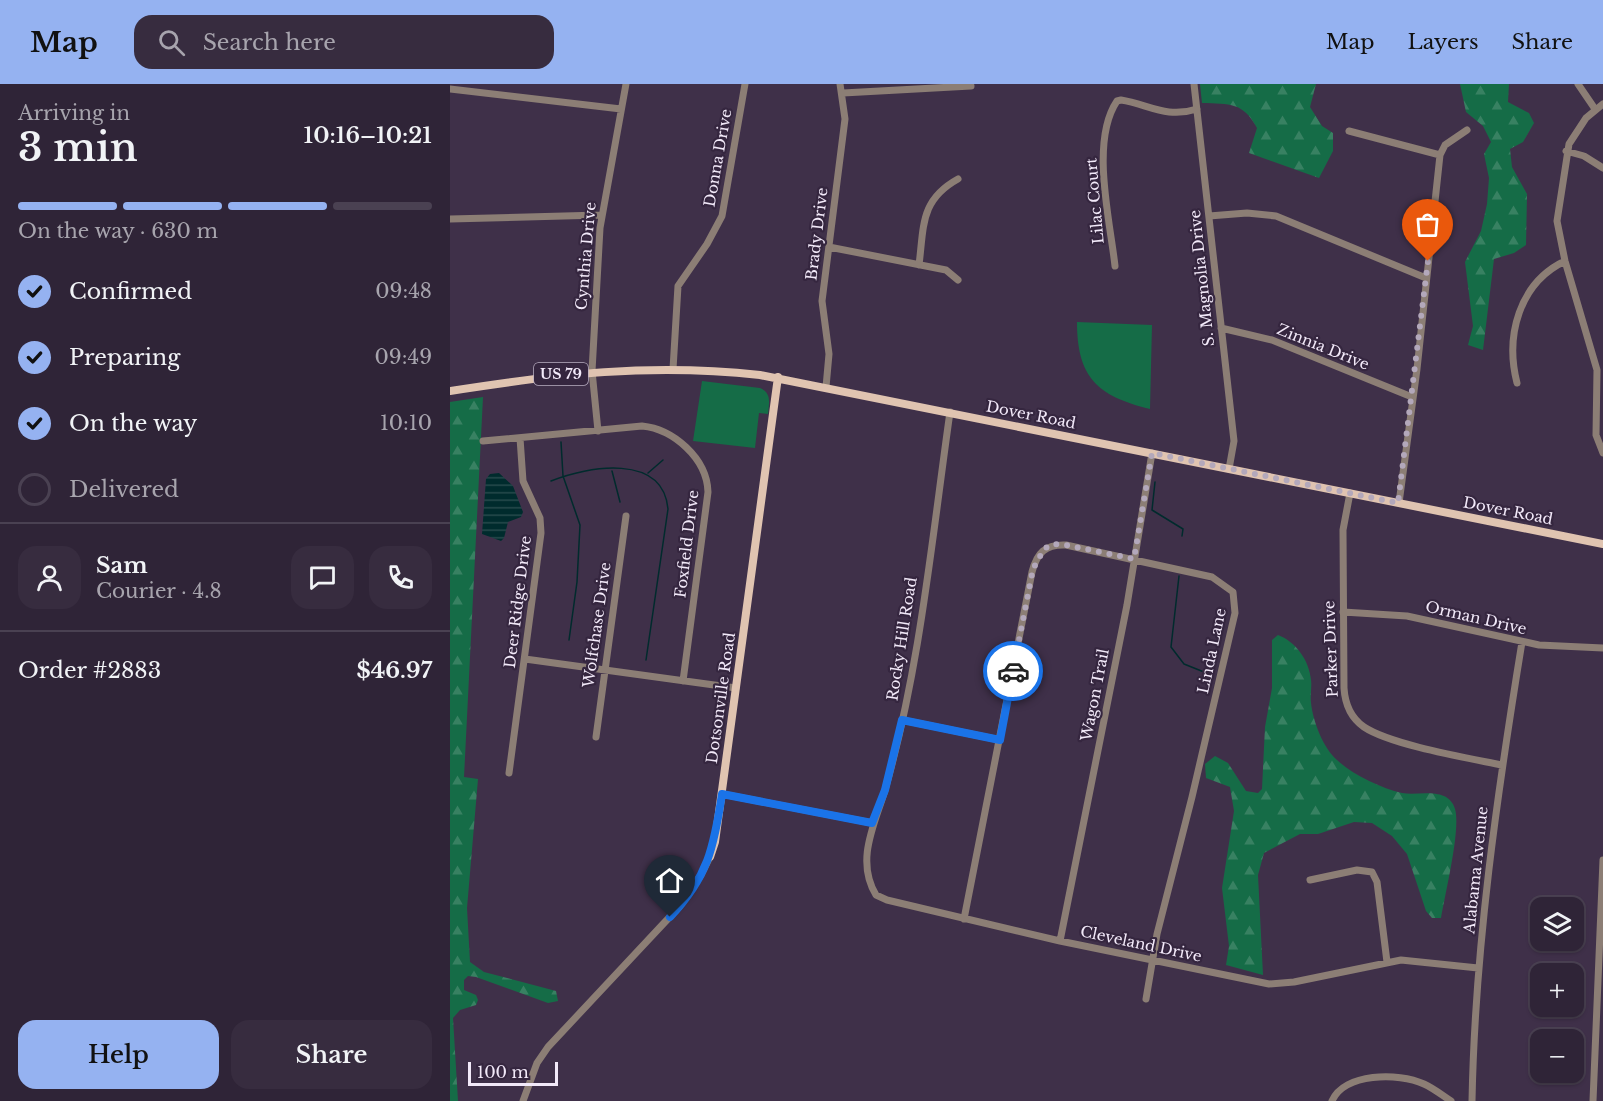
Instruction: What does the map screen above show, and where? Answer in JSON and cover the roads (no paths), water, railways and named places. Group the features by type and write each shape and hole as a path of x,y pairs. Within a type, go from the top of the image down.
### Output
{"main road":[{"name":"Dover Road","path":"450,391 592,371 673,369 778,377 1603,544"},
{"name":"Dotsonville Road","path":"710,857 715,842 722,794 778,377"}],"street":[{"name":"Cynthia Drive","path":"598,431 592,371 601,215 626,84"},
{"name":"Donna Drive","path":"673,369 678,286 707,244 722,216 745,84"},
{"name":"Brady Drive","path":"826,387 829,354 822,301 845,119 840,84"},
{"name":"S. Magnolia Drive","path":"1194,84 1234,441 1229,469"},
{"path":"1578,84 1595,109"},
{"path":"843,93 971,86"},
{"path":"450,89 621,110"},
{"name":"Lilac Court","path":"1115,266 1104,148 1109,118 1117,101 1127,101 1162,111 1188,112 1197,109"},
{"path":"1603,104 1595,109 1574,133 1566,151 1557,218 1565,261 1597,370 1596,435 1603,453"},
{"path":"1398,503 1440,155 1452,139 1467,130"},
{"path":"1349,131 1440,155"},
{"path":"1566,151 1584,156 1603,168"},
{"path":"919,265 925,218 929,205 939,192 958,179"},
{"path":"1209,216 1247,213 1276,216 1426,278"},
{"path":"450,219 601,215"},
{"path":"829,247 946,270 958,280"},
{"path":"1517,383 1513,360 1520,306 1529,288 1552,268 1565,261"},
{"name":"Zinnia Drive","path":"1221,328 1272,340 1412,397"},
{"name":"Rocky Hill Road","path":"872,823 885,790 908,701 950,412"},
{"name":"Foxfield Drive","path":"483,441 641,426 661,429 682,443 707,480 708,501 683,681"},
{"name":"Deer Ridge Drive","path":"509,773 542,528 525,489 520,438"},
{"name":"Wagon Trail","path":"1060,941 1134,559 1152,453"},
{"name":"Parker Drive","path":"1350,493 1343,530 1343,612 1345,700 1353,716 1364,727 1379,735 1502,765"},
{"name":"Wolfchase Drive","path":"596,737 626,516"},
{"name":"Linda Lane","path":"964,919 1032,572 1038,555 1048,546 1066,545 1212,577 1231,588 1236,601 1198,775 1157,934 1146,999"},
{"name":"Orman Drive","path":"1343,612 1407,616 1522,642 1603,648"},
{"name":"Alabama Avenue","path":"1472,1101 1473,1017 1485,918 1492,830 1522,642"},
{"path":"525,659 736,688"},
{"path":"902,720 1000,740"},
{"path":"722,794 872,823"},
{"name":"Cleveland Drive","path":"872,823 868,874 876,895 887,900 964,919 1256,982 1278,984 1387,962 1423,960 1478,968"},
{"name":"Dotsonville Road","path":"523,1101 537,1063 548,1047 679,907 701,875 710,857"},
{"path":"1593,1101 1603,860"},
{"path":"1310,880 1357,870 1372,872 1377,882 1387,962"},
{"path":"1595,1069 1603,1069"},
{"path":"1332,1101 1336,1090 1357,1080 1403,1078 1424,1084 1451,1101"}],"waterway":[{"path":"561,442 563,476 580,525 577,582 569,640"},
{"path":"648,473 663,460"},
{"path":"551,481 584,471 622,468 639,472 653,479 663,491 668,509 646,660"},
{"path":"612,471 620,502"},
{"path":"1155,482 1152,510 1183,529 1182,536"},
{"path":"1179,576 1171,647 1184,664 1209,674"}]}
